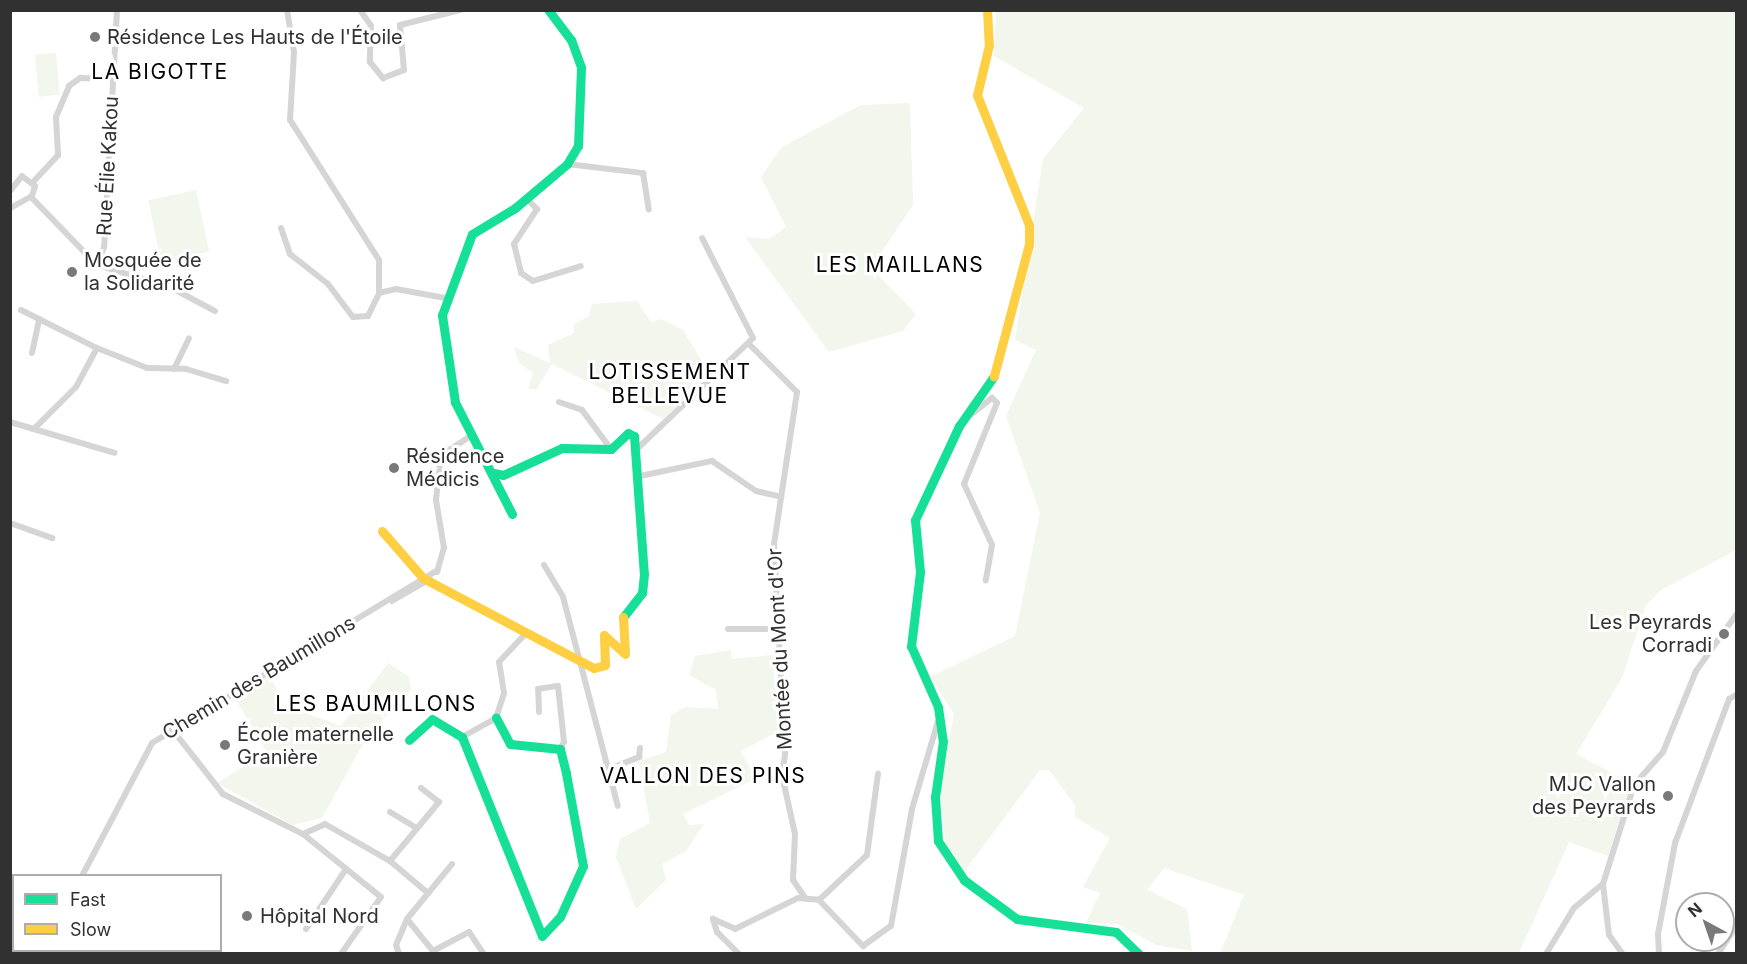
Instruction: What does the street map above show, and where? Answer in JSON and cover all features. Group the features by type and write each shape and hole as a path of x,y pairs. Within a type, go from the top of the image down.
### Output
{"street":[{"name":"Rue Élie Kakou","path":"117,10 104,247 97,265 170,287 215,311"},
{"path":"281,228 290,254 328,284 352,318 368,316 379,293 379,260 290,120 294,52 287,10"},
{"path":"360,10 371,26 370,62 382,78 404,70 400,25 460,10"},
{"path":"512,514 495,473 471,436 455,402 442,315 445,298 472,234 526,198 567,164 578,146 581,67 571,40 548,10"},
{"path":"987,10 989,45 977,95 1029,225 1029,244 995,374 955,435 915,520 920,572 911,646 939,717 943,741 935,818 938,841 952,867 1017,918 1116,932 1139,954"},
{"path":"31,197 34,181 58,155 56,117 69,86 80,78 112,79"},
{"path":"567,164 643,172 649,210"},
{"path":"20,199 11,187 22,176 34,181"},
{"path":"31,197 97,265"},
{"path":"10,208 20,199 31,197"},
{"path":"526,198 537,209 514,244 521,273 533,281 581,266"},
{"path":"638,448 749,344 751,333 702,238"},
{"path":"379,293 396,290 445,298"},
{"path":"21,310 98,348 147,368 174,369 226,381"},
{"path":"32,353 39,319"},
{"path":"174,369 189,338"},
{"name":"Montée du Mont d'Or","path":"749,344 797,392 774,544 785,755 782,775 795,834 793,880 805,897"},
{"path":"34,429 76,387 98,348"},
{"path":"955,435 992,398 997,403 964,483 992,545 986,580"},
{"path":"559,402 582,410 611,449"},
{"path":"10,422 116,453"},
{"path":"382,531 425,580 524,635 581,663 604,666 601,640 607,634 619,653 628,652 623,617 642,593 644,574 638,448 628,433 611,449 562,448 503,475 495,473"},
{"name":"Chemin des Baumillons","path":"83,874 146,752 172,729 425,580 438,570 444,548 436,500 440,464 448,449 471,436"},
{"path":"640,476 712,461 756,491 781,497"},
{"path":"10,523 52,538"},
{"path":"544,565 563,597 618,806"},
{"path":"1623,954 1609,935 1603,884 1634,785 1663,752 1696,670 1737,615"},
{"path":"511,628 512,645"},
{"path":"728,629 777,629"},
{"path":"462,737 496,718 504,693 499,662 512,645 524,635"},
{"path":"409,740 432,719 462,737 542,936 560,916 583,866 560,749 564,742 558,686 538,688 539,711"},
{"path":"1659,954 1658,934 1675,843 1726,704 1737,695"},
{"path":"739,954 717,932 713,919 735,929 805,897 819,900 863,946 891,926 919,779 939,717"},
{"path":"496,718 510,744 560,749"},
{"path":"172,729 223,794 303,834 346,869 382,903 341,954"},
{"path":"607,770 639,757 640,748"},
{"path":"819,900 867,855 878,774"},
{"path":"390,861 439,802 421,788"},
{"path":"390,812 417,828"},
{"path":"303,834 325,824 390,861 428,893"},
{"path":"399,954 396,945 407,919 452,864"},
{"path":"306,929 346,869"},
{"path":"1546,954 1580,902 1603,884"},
{"path":"407,919 433,951 470,932 484,954"},
{"path":"1718,954 1737,926"}],"shaded area":[{"path":"996,11 1736,11 1736,550 1661,590 1646,605 1622,678 1576,754 1631,783 1608,856 1569,842 1519,953 1220,953 1244,895 1164,868 1147,890 1187,909 1192,951 1156,945 1118,924 1086,923 1100,893 1083,887 1110,838 1075,817 1075,805 1049,770 1040,770 961,876 945,841 940,787 954,714 930,677 1015,636 1040,513 1006,416 1036,350 1015,340 1043,159 1084,108 994,56"},
{"path":"56,53 60,95 39,97 35,55"},
{"path":"910,103 913,205 871,268 916,314 903,331 829,352 745,237 769,239 786,227 761,177 782,147 861,105"},
{"path":"196,190 209,252 161,262 148,200"},
{"path":"637,301 651,322 661,319 683,330 707,370 706,378 663,419 552,364 536,390 528,388 533,373 519,363 514,347 550,363 548,345 574,333 574,324 589,316 592,304"},
{"path":"731,650 732,659 773,655 777,732 741,751 755,779 683,814 689,825 704,824 686,851 662,864 666,880 636,909 616,857 620,839 650,823 639,761 666,752 671,715 686,707 718,709 716,690 689,675 695,656"},
{"path":"388,663 409,677 411,690 368,735 322,818 293,825 217,783 267,752 235,698 266,679 273,682 283,705 341,726"}],"traffic: fast":[{"path":"512,514 455,402 442,315 472,234 515,208 567,164 578,146 581,67 571,40 548,10"},
{"path":"994,376 959,426 915,520 920,572 911,646 938,707 943,741 935,797 938,841 964,880 1017,919 1116,932 1139,954"},
{"path":"495,473 503,475 562,448 611,449 628,433 634,436 644,574 642,593 623,617"},
{"path":"409,740 432,719 462,737 542,936 560,917 583,866 566,773 560,749 510,744 496,718"}],"traffic: slow":[{"path":"987,10 989,45 977,95 1029,225 1029,244 994,376"},
{"path":"382,531 423,578 594,668 605,665 604,635 625,654 623,617"}],"place":[{"name":"Résidence Les Hauts de l'Étoile","path":"95,37"},
{"name":"Mosquée de la Solidarité","path":"72,272"},
{"name":"Résidence Médicis","path":"394,468"},
{"name":"Les Peyrards Corradi","path":"1724,634"},
{"name":"École maternelle Granière","path":"225,745"},
{"name":"MJC Vallon des Peyrards","path":"1668,796"},
{"name":"Hôpital Nord","path":"247,916"}],"district":[{"name":"LA BIGOTTE","path":"160,72"},
{"name":"LES MAILLANS","path":"900,265"},
{"name":"LOTISSEMENT BELLEVUE","path":"670,384"},
{"name":"LES BAUMILLONS","path":"376,704"},
{"name":"VALLON DES PINS","path":"703,776"}]}
